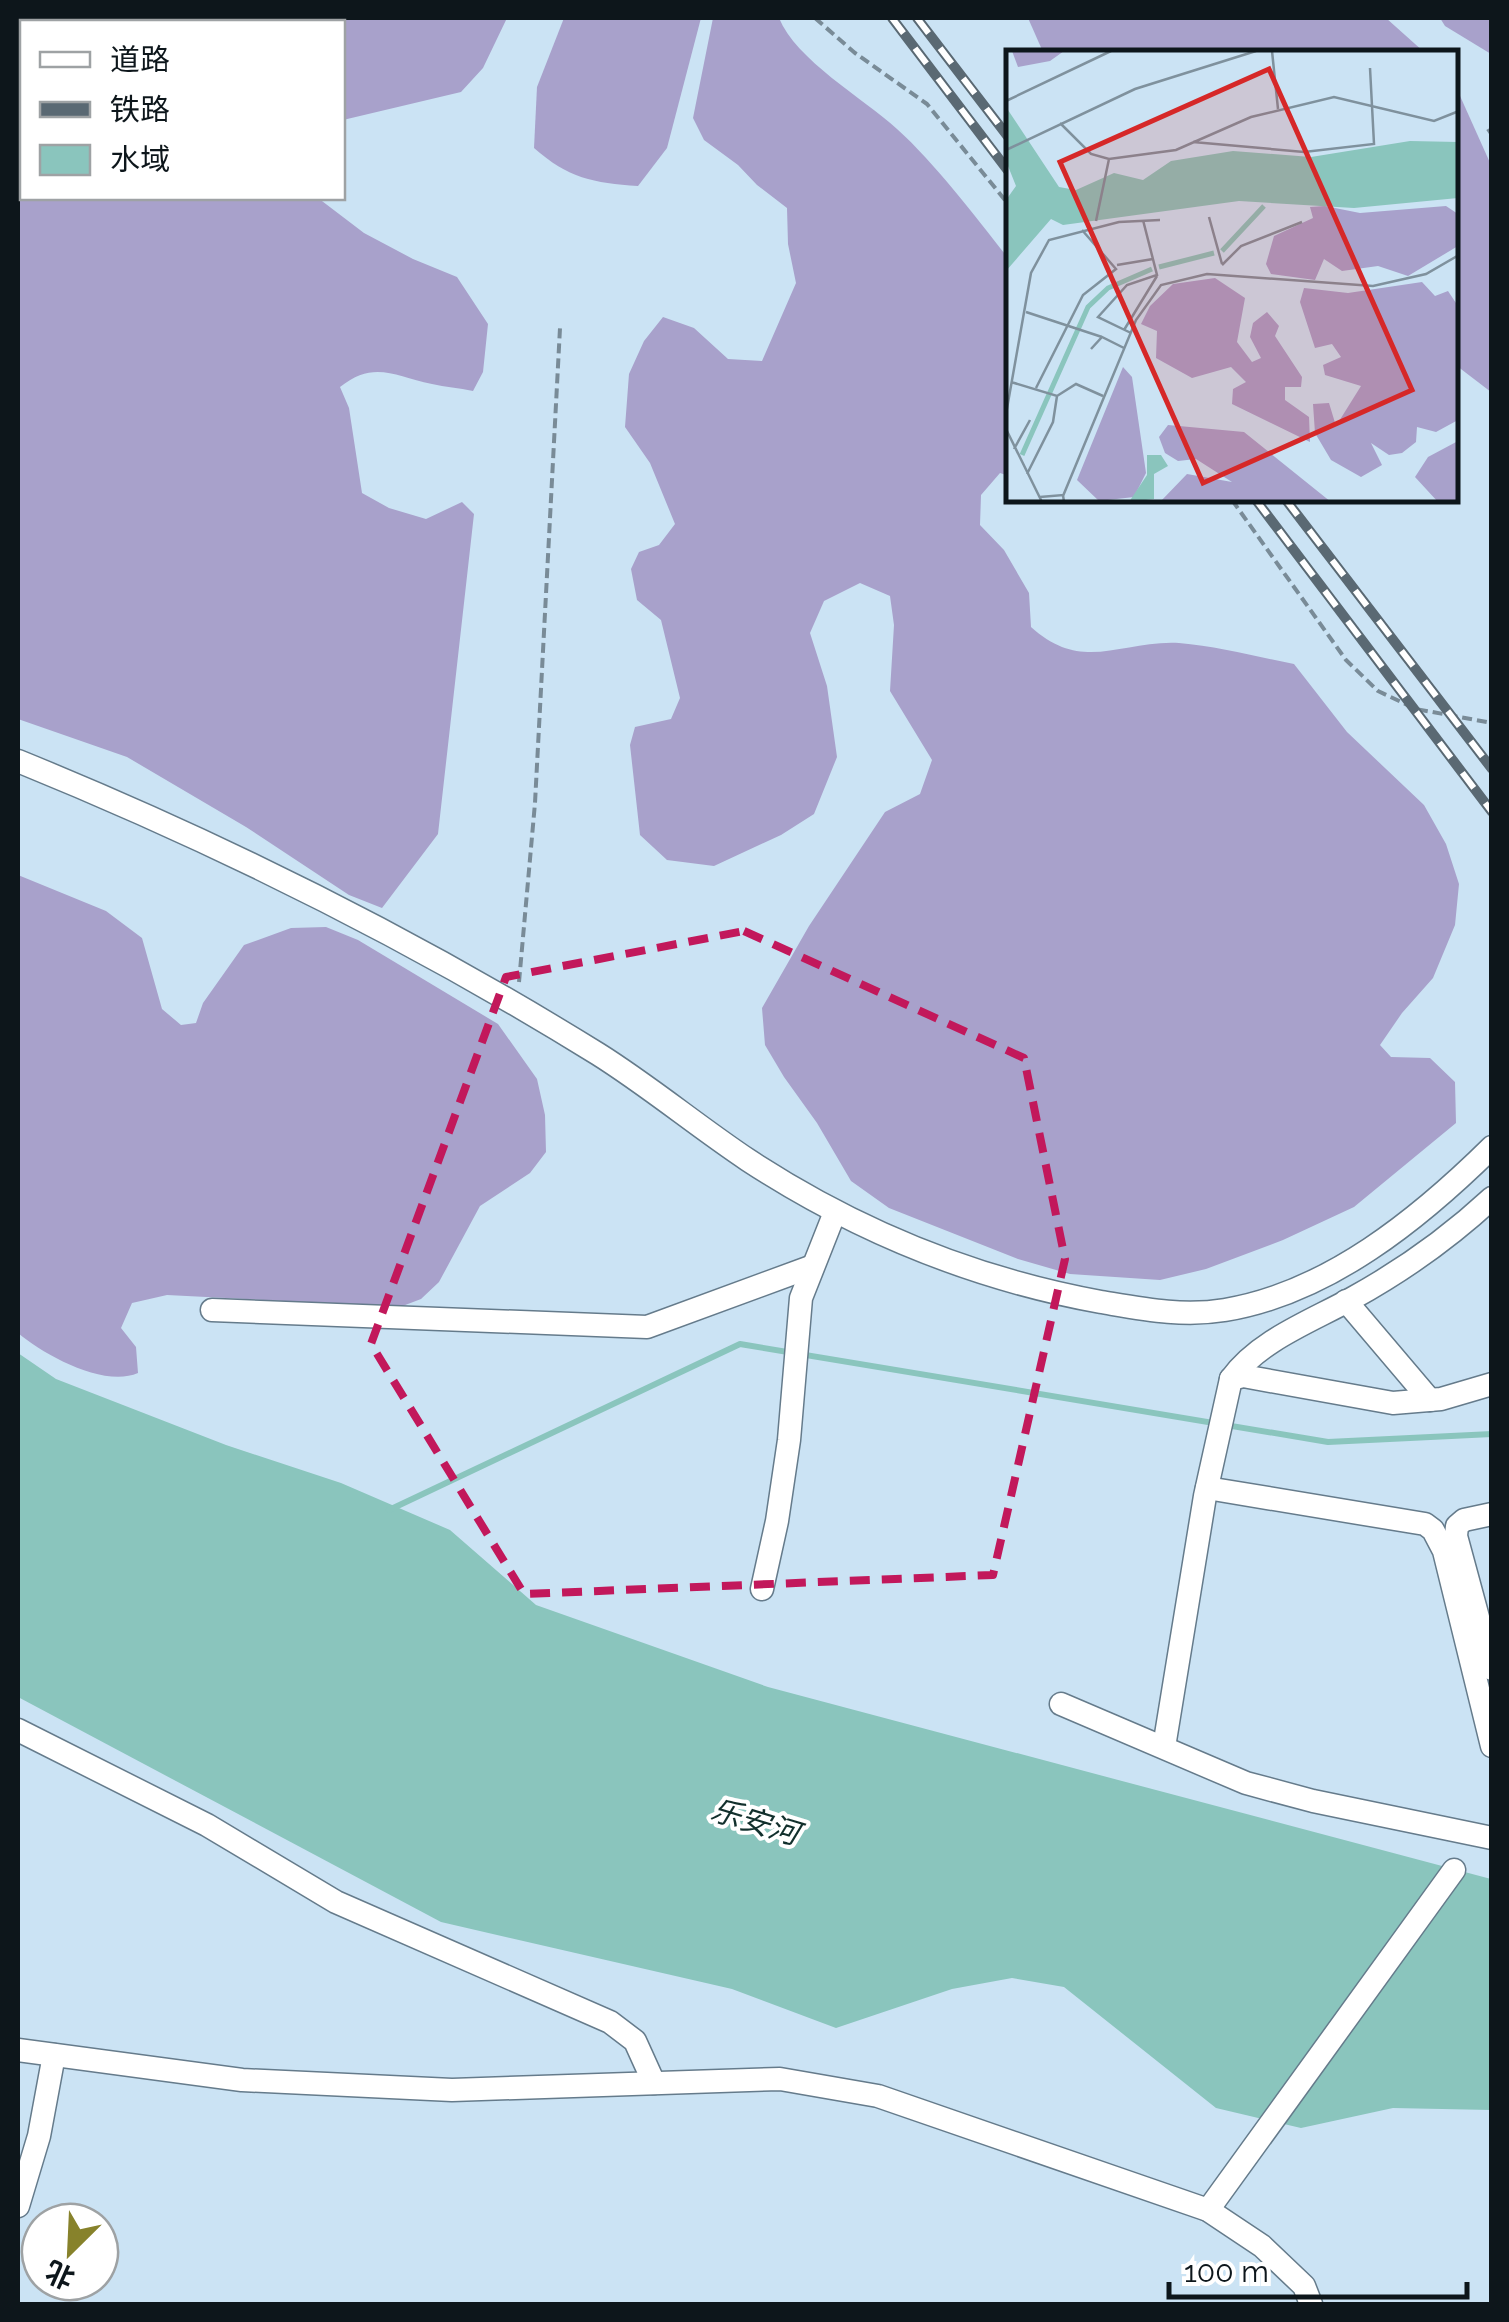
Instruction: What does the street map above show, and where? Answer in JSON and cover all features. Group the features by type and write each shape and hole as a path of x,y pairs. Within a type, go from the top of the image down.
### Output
{"street":[{"path":"18,761 113,800 371,924 599,1055 748,1160 835,1212 924,1252 1034,1289 1179,1315 1229,1309 1289,1290 1351,1262 1416,1214 1492,1147"},
{"path":"1164,1747 1207,1488 1231,1379 1244,1361 1346,1302 1464,1224 1492,1198"},
{"path":"762,1588 787,1456 801,1298 835,1212"},
{"path":"212,1310 647,1327 814,1266"},
{"path":"1346,1302 1430,1400"},
{"path":"1231,1379 1244,1376 1393,1402 1430,1400 1492,1384"},
{"path":"1207,1488 1425,1524 1434,1530 1444,1551 1492,1746"},
{"path":"1492,1514 1464,1520 1457,1526 1456,1536 1492,1670"},
{"path":"1061,1704 1246,1783 1492,1838"},
{"path":"18,1730 207,1826 336,1902 610,2022 635,2041 654,2083"},
{"path":"1208,2210 1454,1870"},
{"path":"18,2050 262,2081 452,2090 780,2079 878,2096 1208,2210 1262,2246 1304,2286 1312,2304"},
{"path":"18,2206 38,2136 54,2055"}],"path":[{"path":"815,18 854,53 927,104 1006,201"},
{"path":"516,1008 535,803 560,328"},
{"path":"1233,502 1346,660 1378,691 1416,710 1492,723"}],"highlighted area":[{"path":"744,931 1024,1058 1065,1259 993,1575 524,1594 371,1344 506,977"}],"shaded area":[{"path":"18,18 507,18 483,68 461,92 345,120 345,20 20,20 20,200 321,200 364,233 457,277 488,324 483,372 473,391 384,372 363,374 340,387 349,408 362,493 389,508 426,519 462,502 474,514 438,834 382,908 349,895 246,827 127,757 18,719"},
{"path":"564,18 701,18 667,148 638,186 582,177 534,148 537,87"},
{"path":"713,18 779,18 800,49 911,143 1006,255 1006,475 1000,473 981,495 980,525 1004,550 1029,593 1031,627 1050,641 1085,652 1179,643 1294,664 1347,732 1424,805 1446,844 1459,884 1455,925 1433,978 1380,1045 1391,1057 1430,1058 1455,1082 1456,1123 1354,1207 1283,1240 1206,1269 1160,1280 1070,1274 1018,1259 889,1208 851,1181 784,1077 765,1045 762,1008 809,926 885,812 920,794 932,760 890,691 894,625 890,596 860,583 824,601 810,633 827,686 837,757 814,814 781,835 714,866 667,860 640,835 630,745 635,727 671,719 680,698 661,620 637,600 631,569 639,552 659,545 675,524 650,463 625,427 629,374 644,341 663,317 694,328 728,359 762,361 796,283 788,244 787,208 704,140 693,118"},
{"path":"1028,18 1386,18 1422,50 1042,50"},
{"path":"1440,18 1491,18 1491,54 1445,26"},
{"path":"1459,94 1491,165 1491,392 1459,368"},
{"path":"18,875 106,911 142,938 162,1009 181,1025 196,1023 203,1003 244,945 291,928 326,927 358,940 498,1024 537,1079 545,1115 546,1152 530,1173 480,1206 439,1282 421,1299 400,1307 167,1295 132,1303 121,1328 136,1347 138,1373 109,1376 58,1359 18,1333"}],"water":[{"name":"乐安河","path":"18,1353 56,1379 226,1445 341,1483 450,1530 536,1605 768,1687 1491,1879 1491,2110 1393,2108 1301,2128 1216,2108 1064,1987 1012,1978 952,1989 836,2028 732,1989 441,1922 18,1697"}],"waterway":[{"path":"389,1510 740,1344 1328,1442 1492,1434"}],"railway":[{"path":"892,18 1006,168"},
{"path":"917,18 1006,134"},
{"path":"1258,502 1492,812"},
{"path":"1288,502 1492,769"}]}
